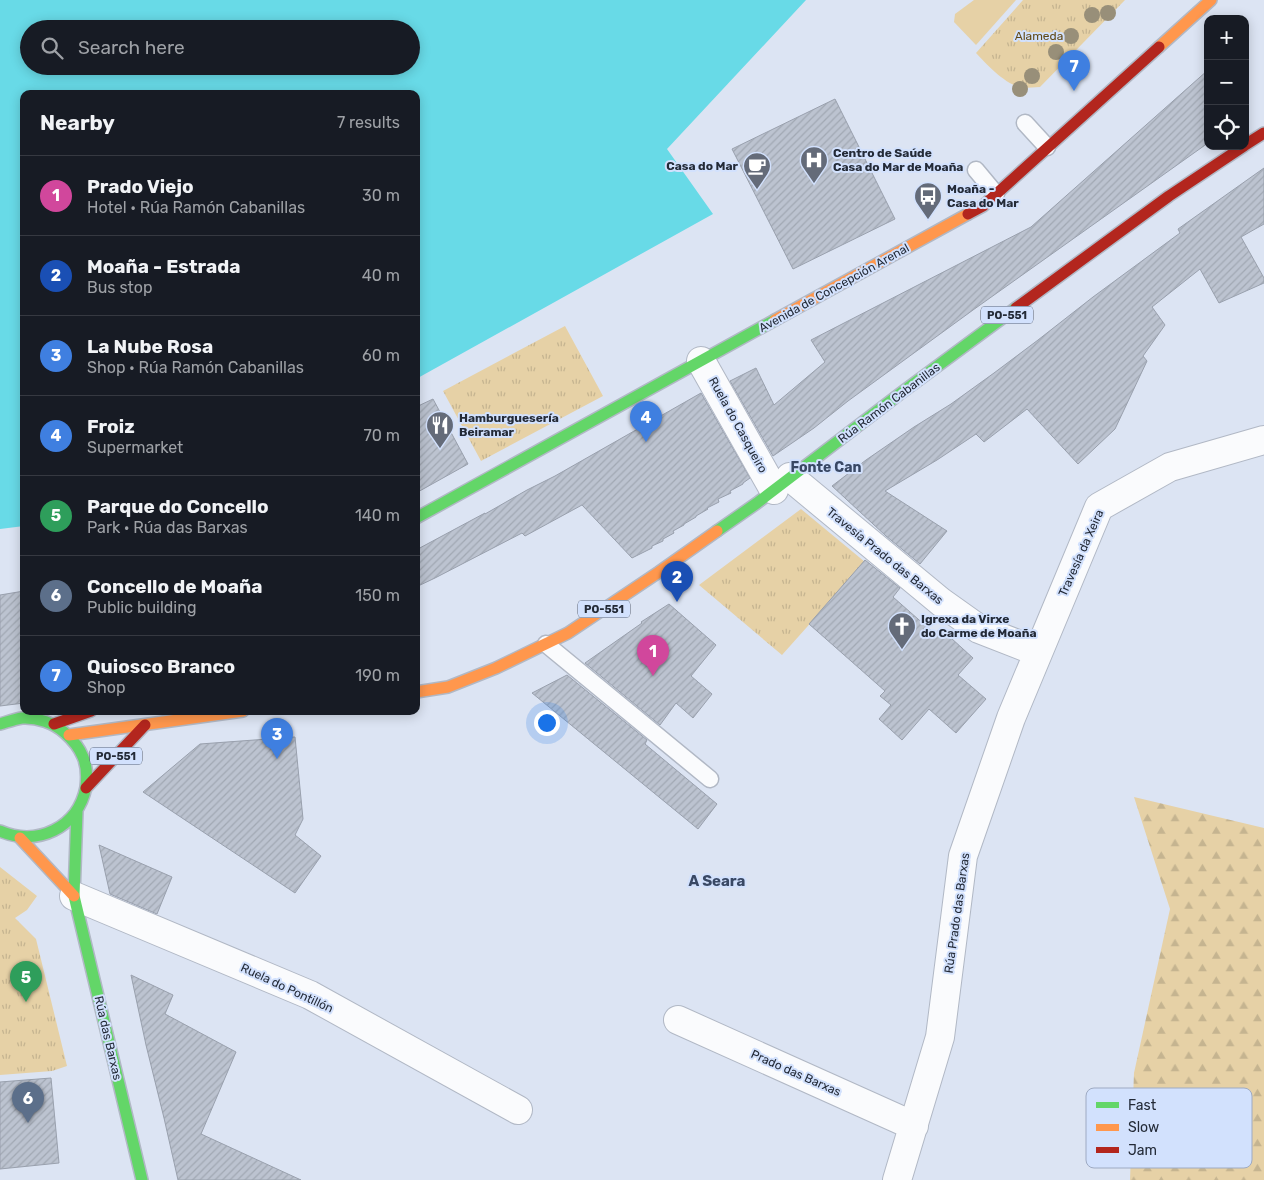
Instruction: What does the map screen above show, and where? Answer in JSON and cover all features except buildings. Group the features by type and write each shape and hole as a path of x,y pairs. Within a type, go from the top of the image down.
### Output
{"main road":[{"name":"Avenida de Concepción Arenal","path":"420,516 983,206 1211,0"},
{"name":"Rúa Ramón Cabanillas","path":"1249,143 1264,133"},
{"name":"Rúa Ramón Cabanillas","path":"420,691 448,687 496,668 568,633 659,572 1161,202 1238,150"},
{"path":"54,724 80,715"},
{"name":"PO-551","path":"69,735 215,715"},
{"path":"0,724 8,720 24,717 40,719 54,724 69,735 78,746 87,773 86,788 82,800 77,811 66,824 52,832 36,837 20,838 0,831"},
{"name":"PO-551","path":"86,788 145,725"},
{"name":"Rúa das Barxas","path":"77,811 74,896 142,1180"},
{"name":"Rúa das Barxas","path":"20,838 74,896"}],"street":[{"name":"Ruela do Casqueiro","path":"702,361 782,483"},
{"name":"Travesía da Xeira","path":"1038,652 1099,507 1170,467 1264,440"},
{"name":"Travesía Prado das Barxas","path":"782,483 979,629 1038,652"},
{"name":"Rúa Prado das Barxas","path":"897,1180 940,1037 963,856 1011,718 1038,652"},
{"name":"Ruela do Pontillón","path":"74,896 310,996 518,1110"},
{"name":"Prado das Barxas","path":"678,1020 914,1126"}],"lane":[{"path":"1025,123 1047,148"},
{"path":"976,170 996,194"},
{"path":"546,644 710,779"}],"green space":[{"path":"974,0 1016,0 976,45 954,22 955,14"},
{"name":"Alameda","path":"1023,0 1125,0 1040,87 1024,88 1005,80 976,53"},
{"path":"565,326 603,396 481,461 443,391"},
{"path":"801,509 865,562 782,655 699,585"},
{"path":"1134,797 1264,828 1264,1180 1130,1180 1130,1168 1252,1168 1252,1088 1133,1088 1134,1073 1170,909"},
{"path":"0,867 37,896 27,910 15,918 36,939 67,1066 52,1071 0,1075"}],"water":[{"path":"0,0 806,0 667,149 713,214 420,377 420,90 20,90 20,526 0,529"}],"traffic: fast":[{"path":"717,531 1016,308"},
{"path":"420,516 775,320"},
{"path":"0,724 19,718 28,718 56,726 71,738 80,750 87,776 82,801 65,823 54,830 28,837 0,831"},
{"path":"77,811 74,896 142,1180"}],"traffic: slow":[{"path":"1159,47 1211,0"},
{"path":"775,320 968,214"},
{"path":"420,691 448,687 496,668 568,633 717,531"},
{"path":"69,735 214,715"},
{"path":"20,838 74,896"}],"traffic: jam":[{"path":"968,214 983,206 1159,47"},
{"path":"1249,142 1264,133"},
{"path":"1016,308 1169,196 1238,150"},
{"path":"54,724 80,715"},
{"path":"86,788 145,725"}],"place":[{"name":"Quiosco Branco","path":"1074,91"},
{"name":"Centro de Saúde Casa do Mar de Moaña","path":"814,184"},
{"name":"Casa do Mar","path":"757,190"},
{"name":"Moaña - Casa do Mar","path":"928,220"},
{"name":"Froiz","path":"646,442"},
{"name":"Hamburguesería Beiramar","path":"440,449"},
{"name":"Moaña - Estrada","path":"677,602"},
{"name":"Igrexa da Virxe do Carme de Moaña","path":"902,650"},
{"name":"Prado Viejo","path":"653,676"},
{"name":"La Nube Rosa","path":"277,759"},
{"name":"Parque do Concello","path":"26,1002"},
{"name":"Concello de Moaña","path":"28,1123"}],"district":[{"name":"Fonte Can","path":"826,467"},
{"name":"A Seara","path":"717,881"}]}
